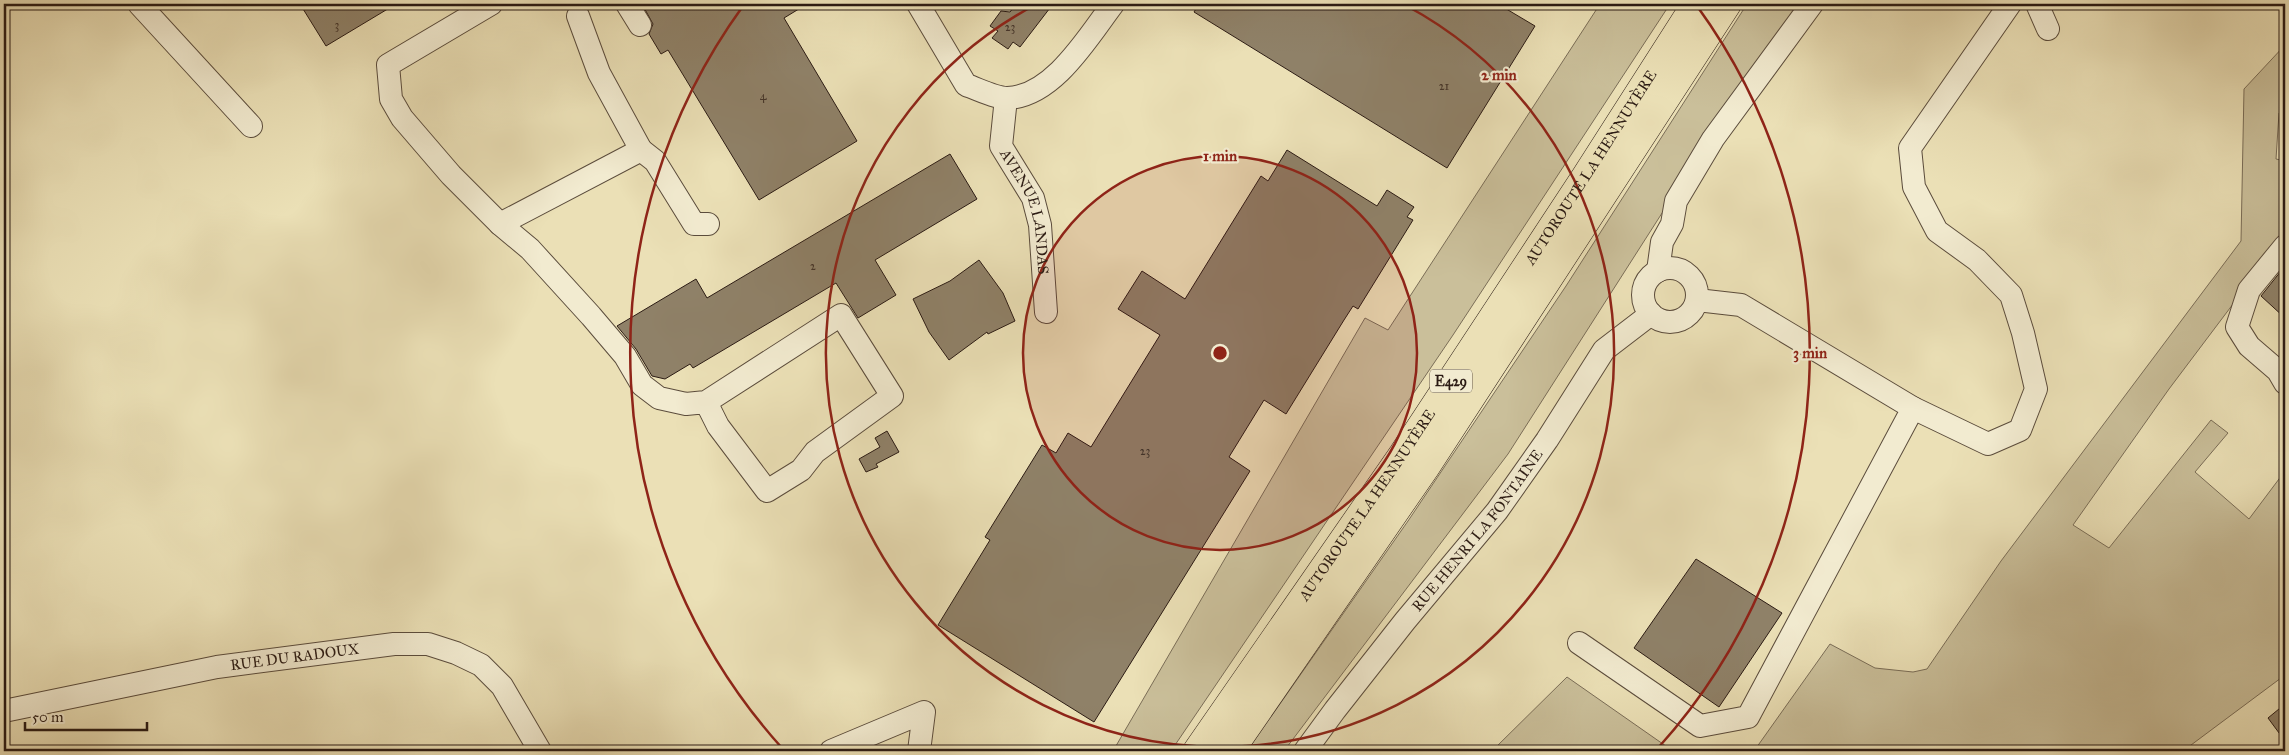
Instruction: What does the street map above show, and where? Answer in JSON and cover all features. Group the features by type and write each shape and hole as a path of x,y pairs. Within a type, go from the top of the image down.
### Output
{"highway":[{"name":"AUTOROUTE LA HENNUYÈRE","path":"1197,751 1403,454 1586,176 1696,4"},
{"name":"AUTOROUTE LA HENNUYÈRE","path":"1230,751 1431,460 1727,4"}],"street":[{"path":"139,4 251,126"},
{"path":"491,4 388,65 391,99 402,118 451,175 500,224 530,249 591,316 625,356 642,385 659,398 686,404 706,402 841,316 892,396 815,452 801,470 767,491 718,426 706,402"},
{"path":"627,4 640,25"},
{"path":"918,4 966,85 1006,98 1033,93 1051,80 1084,42 1112,4"},
{"path":"1658,271 1662,242 1672,224 1676,200 1713,139 1812,4"},
{"path":"1697,300 1741,305 1913,408 1988,444 2020,430 2036,389 2023,333 2011,296 1977,260 1937,231 1914,187 1910,148 2010,4"},
{"path":"2037,4 2048,29"},
{"path":"578,16 599,72 641,150 655,161 694,224 708,224"},
{"name":"AVENUE LANDAS","path":"1006,98 1002,146 1033,198 1040,225 1046,312"},
{"path":"500,224 553,198 641,150"},
{"path":"2285,246 2250,290 2237,327 2249,346 2278,371 2285,383"},
{"path":"1675,268 1689,276 1697,291 1697,300 1694,308 1682,319 1665,322 1651,314 1646,308 1643,294 1647,280 1658,271 1675,268"},
{"name":"RUE HENRI LA FONTAINE","path":"1305,751 1405,621 1497,511 1547,440 1604,350 1651,314"},
{"path":"1579,643 1700,726 1748,717 1913,408"},
{"name":"RUE DU RADOUX","path":"4,711 217,667 394,644 428,644 456,652 481,665 502,686 540,751"},
{"path":"830,751 924,712 919,751"}],"shaded area":[{"path":"1600,4 1670,4 1453,335 1171,751 1113,751 1365,318 1388,330"},
{"path":"1747,4 1804,4 1703,149 1508,454 1284,751 1247,751 1408,521 1566,286"},
{"path":"2285,45 2285,112 2279,113 2276,159 2285,161 2285,235 2169,389 2073,525 2109,548 2211,420 2228,433 2195,472 2249,519 2285,471 2285,675 2183,751 1754,751 1830,644 1875,668 1913,672 1927,669 2001,561 2241,241 2244,89"},
{"path":"1567,677 1673,751 1492,751"}],"building":[{"path":"300,4 396,4 326,46"},
{"path":"642,4 807,4 784,18 857,141 759,200 668,50 661,54 649,34 653,24"},
{"path":"1016,4 1053,4 1020,47 1013,42 1008,49 992,38 998,31 990,26 1001,11 1010,12"},
{"path":"1199,4 1498,4 1535,26 1447,168 1194,12"},
{"path":"1287,150 1377,206 1387,190 1414,207 1407,217 1413,220 1358,309 1353,306 1286,414 1264,400 1229,457 1250,471 1094,722 938,625 990,540 985,537 1042,445 1056,453 1068,433 1091,447 1160,335 1118,309 1142,271 1185,299 1261,176 1268,181"},
{"path":"950,154 977,199 875,260 896,295 858,318 836,283 693,368 690,364 665,379 652,376 636,349 617,326 696,279 707,298"},
{"path":"979,260 1003,293 1015,321 988,334 987,332 949,360 929,332 913,299 950,281"},
{"path":"2285,266 2285,318 2261,296"},
{"path":"887,431 899,452 876,464 878,467 866,472 859,459 880,447 875,438"},
{"path":"1696,559 1782,613 1719,707 1634,648"},
{"path":"2285,704 2285,741 2268,718"}]}
